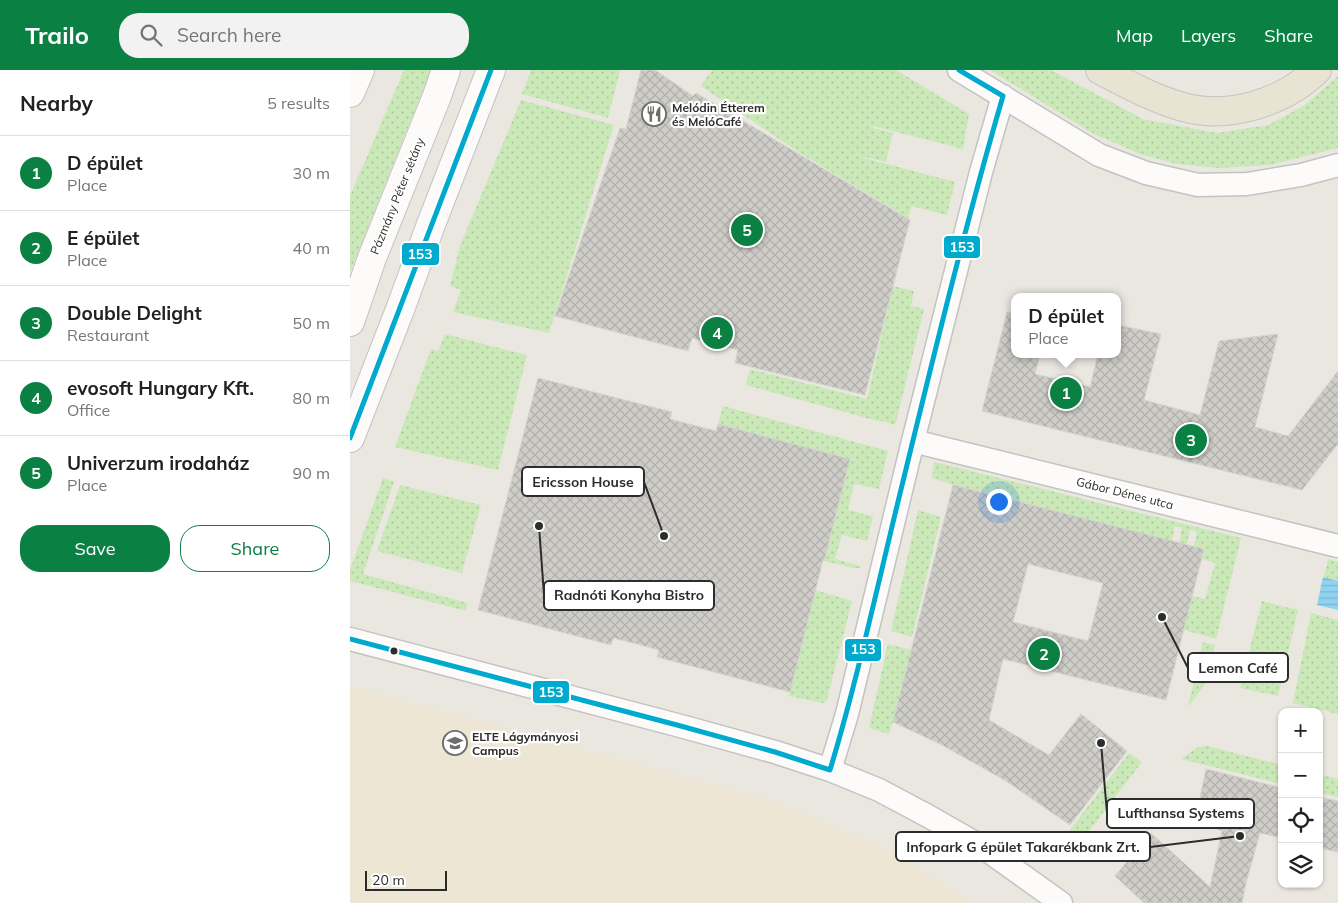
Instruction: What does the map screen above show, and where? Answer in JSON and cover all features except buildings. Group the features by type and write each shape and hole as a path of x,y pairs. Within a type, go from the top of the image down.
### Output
{"main road":[{"path":"1100,70 1160,99 1185,108 1209,111 1238,109 1263,103 1284,94 1307,80 1317,70"}],"street":[{"path":"350,93 360,70"},
{"name":"Pázmány Péter sétány","path":"350,322 372,258 446,70"},
{"path":"350,438 401,307 433,217 491,70"},
{"path":"959,70 1099,155 1146,173 1198,185 1247,184 1301,175 1338,165"},
{"path":"830,770 846,714 981,172 1003,96"},
{"name":"Gábor Dénes utca","path":"913,441 1338,546"},
{"path":"350,639 677,725 775,752 830,770 879,790 976,843 1062,903"}],"shaded area":[{"name":"ELTE Lágymányosi Campus","path":"350,686 770,800 894,852 972,903 350,903"}],"green space":[{"path":"404,70 431,70 350,272 350,196"},
{"path":"531,70 620,70 608,118 522,94"},
{"path":"712,70 896,70 969,114 963,149 873,126 873,128 893,133 886,162 864,158 955,182 947,215 912,206 908,218 798,152 701,86"},
{"path":"990,70 1051,70 1143,119 1217,133 1268,125 1305,105 1338,76 1338,148 1270,165 1219,168 1177,164 1140,154 1094,134"},
{"path":"521,100 614,125 549,333 453,312 461,290 450,286 460,246"},
{"path":"893,286 914,291 911,306 924,309 894,425 746,385 750,369 867,399"},
{"path":"445,334 527,355 498,470 395,447 431,349 438,351"},
{"path":"723,406 888,451 879,489 854,484 848,510 873,516 867,541 842,535 835,559 861,566 860,568 824,561 850,459 718,424"},
{"path":"934,462 1241,538 1216,639 1184,630 1192,596 1205,599 1215,563 1202,559 1204,549 1194,546 1197,532 1190,530 1187,544 1179,543 1182,528 1175,526 1172,541 953,485 932,478"},
{"path":"383,478 394,482 363,574 467,603 466,611 350,581 350,570"},
{"path":"400,485 481,505 462,573 377,551"},
{"path":"918,510 941,517 912,637 891,631"},
{"path":"1328,559 1338,562 1338,581 1324,577"},
{"path":"815,590 852,601 827,700 823,703 789,696"},
{"path":"1262,601 1298,610 1278,696 1240,688"},
{"path":"1311,613 1338,620 1338,714 1323,710 1323,708 1313,708 1293,703"},
{"path":"1203,642 1215,645 1206,683 1188,707"},
{"path":"888,644 912,650 889,734 869,728"},
{"path":"1207,746 1278,764 1278,783 1181,759"},
{"path":"1129,753 1142,762 1080,843 1066,835"},
{"path":"1323,775 1338,779 1338,797 1323,794"}],"water":[{"path":"1323,577 1338,581 1338,610 1317,605"}],"transit line":[{"name":"153","path":"350,438 491,70"},
{"name":"153","path":"350,639 677,725 775,752 830,770 857,673 947,302 1003,96 959,70"}],"place":[{"name":"Melódin Étterem és MelóCafé","path":"654,114"},
{"name":"Univerzum irodaház","path":"747,230"},
{"name":"evosoft Hungary Kft.","path":"717,333"},
{"name":"D épület","path":"1066,393"},
{"name":"Double Delight","path":"1191,440"},
{"name":"Radnóti Konyha Bistro","path":"539,526"},
{"name":"Ericsson House","path":"664,536"},
{"name":"Lemon Café","path":"1162,617"},
{"name":"E épület","path":"1044,654"},
{"name":"ELTE Lágymányosi Campus","path":"455,743"},
{"name":"Lufthansa Systems","path":"1101,743"},
{"name":"Infopark G épület Takarékbank Zrt.","path":"1240,836"}]}
